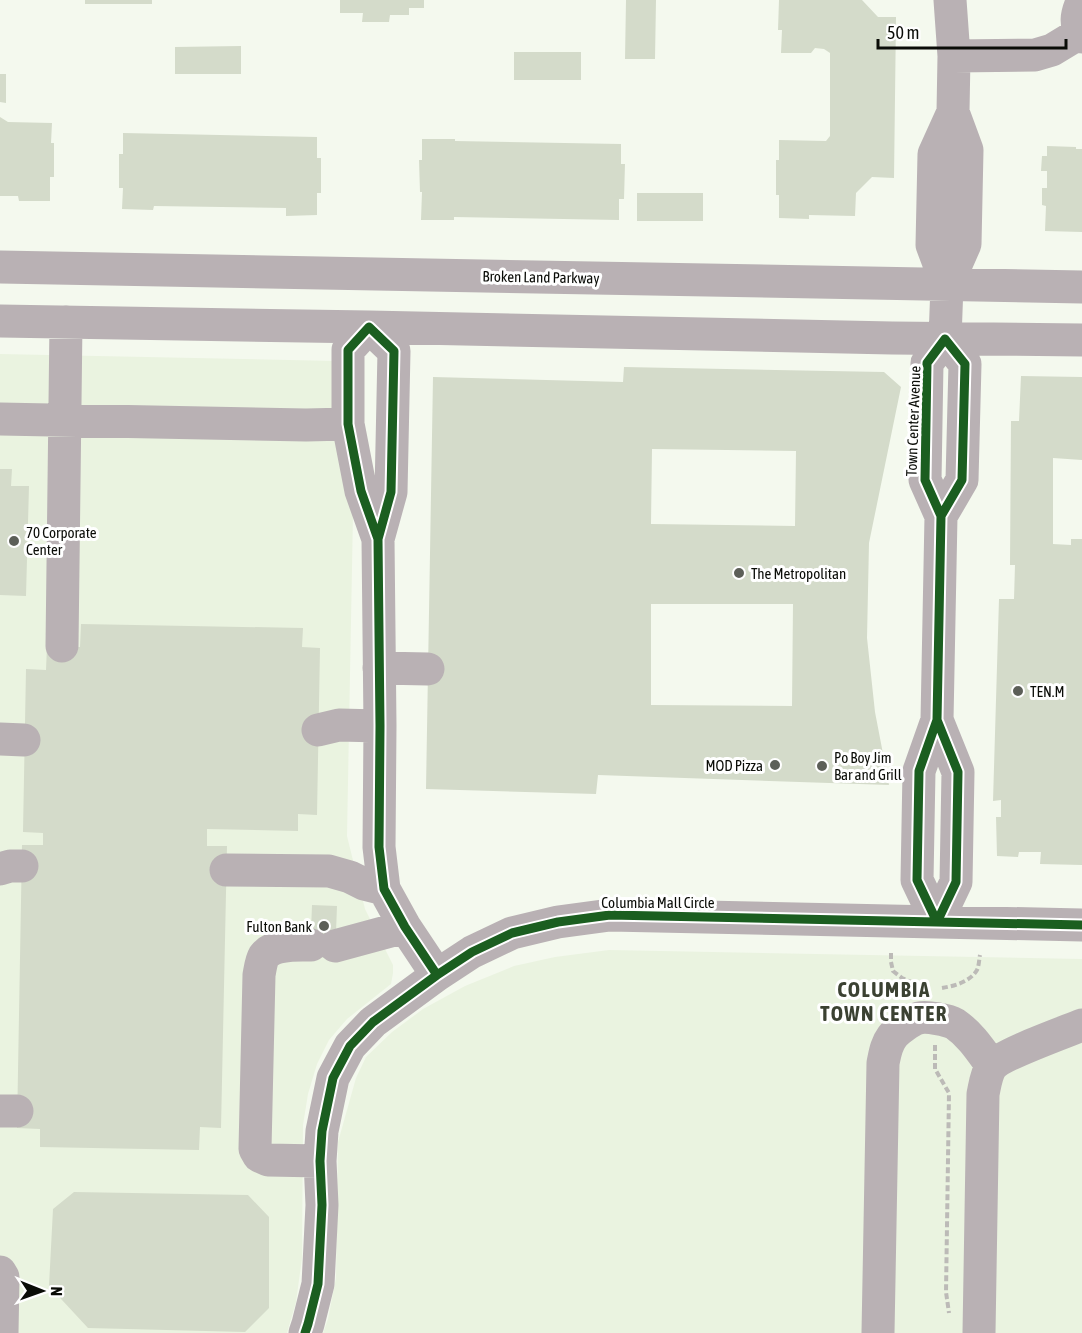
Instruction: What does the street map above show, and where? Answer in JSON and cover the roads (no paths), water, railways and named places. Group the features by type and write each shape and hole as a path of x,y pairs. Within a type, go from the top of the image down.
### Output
{"street":[{"path":"937,922 956,882 958,772 937,720 941,516 962,480 965,364 945,339 947,285 932,245 934,154 953,112 954,54 950,0"},
{"path":"954,54 1080,24"},
{"path":"954,54 1015,70 1026,68 1080,24"},
{"name":"Broken Land Parkway","path":"0,267 1082,287"},
{"path":"0,321 1082,340"},
{"path":"62,646 66,322"},
{"path":"369,327 348,350 348,424 361,491 378,539"},
{"path":"369,327 394,351 391,492 378,539 379,847 384,889 405,927 437,975"},
{"path":"0,419 348,424"},
{"path":"380,668 428,669"},
{"path":"318,730 339,725 380,726"},
{"path":"226,870 329,871 384,889"},
{"name":"Columbia Mall Circle","path":"305,1333 318,1284 322,1204 320,1161 322,1131 333,1078 350,1046 373,1022 472,952 512,933 558,922 610,915 1082,925"},
{"path":"320,1161 268,1160 259,1156 255,1149 259,975 263,957 273,949 290,945 323,946 405,927"},
{"path":"878,1333 883,1063 886,1049 893,1035 919,1018 934,1004 971,1037 992,1066"},
{"path":"965,1328 983,1094 986,1080 992,1066 1005,1057 1082,1025"},
{"path":"0,1272 3,1277 2,1333"}],"place":[{"name":"70 Corporate Center","path":"14,541"},
{"name":"The Metropolitan","path":"739,573"},
{"name":"TEN.M","path":"1018,691"},
{"name":"MOD Pizza","path":"775,765"},
{"name":"Po Boy Jim Bar and Grill","path":"822,766"},
{"name":"Fulton Bank","path":"324,926"}],"district":[{"name":"COLUMBIA TOWN CENTER","path":"884,1001"}]}
